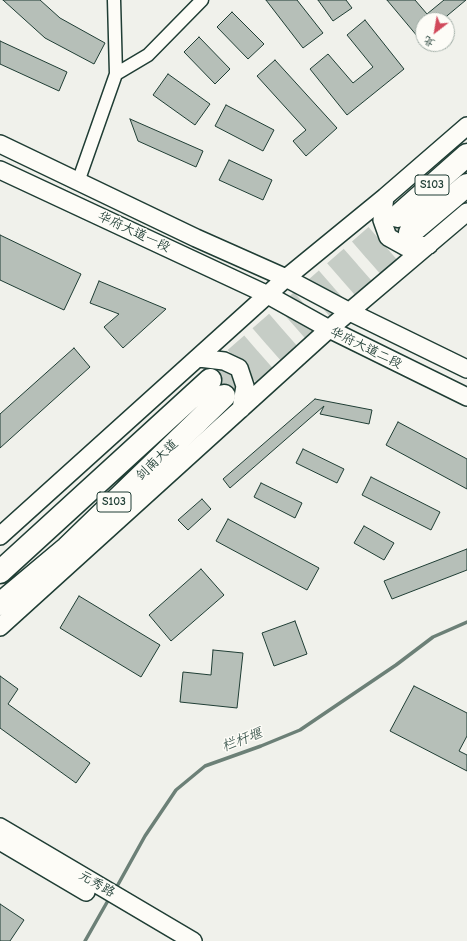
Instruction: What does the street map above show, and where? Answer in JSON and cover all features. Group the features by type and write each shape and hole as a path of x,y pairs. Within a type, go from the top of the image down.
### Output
{"highway":[{"name":"S103","path":"398,216 467,155"},
{"name":"S103","path":"410,233 467,185"},
{"name":"剑南大道","path":"0,572 225,395"},
{"name":"剑南大道","path":"0,604 66,548 225,395"}],"main road":[{"path":"0,536 286,278 385,197 467,126"},
{"path":"0,144 196,238 286,278 350,312 467,369"},
{"name":"华府大道一段","path":"0,170 268,295"},
{"path":"385,197 382,220 388,237 406,247 429,245"},
{"path":"0,627 225,395 329,329 467,212"},
{"name":"华府大道二段","path":"268,295 329,329 467,397"},
{"path":"199,358 224,361 239,368 245,386 225,395"},
{"name":"元秀路","path":"0,827 98,891 122,905 193,941"},
{"name":"元秀路","path":"0,841 98,891"},
{"name":"元秀路","path":"122,905 171,941"}],"street":[{"path":"78,182 116,74 114,0"},
{"path":"116,74 148,55 202,0"}],"building":[{"path":"3,0 40,0 60,18 105,43 94,64 45,38"},
{"path":"266,0 297,0 323,33 303,48"},
{"path":"318,0 346,0 352,8 333,21"},
{"path":"387,0 415,0 425,12 415,12 415,33"},
{"path":"444,0 466,0 452,12 429,12"},
{"path":"232,12 264,44 248,59 217,27"},
{"path":"365,20 404,69 347,115 310,69 328,54 353,83 373,67 347,35"},
{"path":"199,37 230,69 215,84 184,52"},
{"path":"0,41 67,72 59,91 0,64"},
{"path":"275,60 337,128 306,156 293,141 306,130 257,76"},
{"path":"168,74 210,104 195,125 153,95"},
{"path":"226,105 274,130 263,151 215,126"},
{"path":"130,119 203,151 196,167 138,141"},
{"path":"229,160 272,180 263,200 219,180"},
{"path":"0,235 81,274 64,310 0,280"},
{"path":"99,281 166,309 123,348 104,327 119,314 90,303"},
{"path":"74,348 90,367 0,448 0,414"},
{"path":"315,399 372,410 369,424 320,414 324,406 230,488 223,479"},
{"path":"398,422 467,459 467,489 386,445"},
{"path":"303,449 344,469 337,483 296,463"},
{"path":"371,477 440,512 431,530 362,495"},
{"path":"261,483 302,503 295,518 254,497"},
{"path":"202,499 211,509 188,530 178,520"},
{"path":"228,519 319,568 307,590 216,541"},
{"path":"364,526 394,543 384,560 354,543"},
{"path":"467,549 467,570 392,599 384,581"},
{"path":"201,569 224,595 171,641 149,615"},
{"path":"79,596 160,645 141,677 60,628"},
{"path":"295,621 307,654 274,666 262,633"},
{"path":"213,650 243,653 237,708 180,702 183,672 211,675"},
{"path":"0,676 18,689 8,704 90,763 76,783 0,728"},
{"path":"414,686 467,713 467,736 459,751 467,755 467,771 390,731"},
{"path":"0,904 24,920 10,941 0,941"}],"waterway":[{"name":"栏杆堰","path":"115,890 145,836 176,790 205,766 300,730 396,665 433,637 467,622"},
{"name":"栏杆堰","path":"85,941 110,897"}],"tunnel":[{"path":"210,380 398,216"},
{"path":"224,396 410,233"}]}
